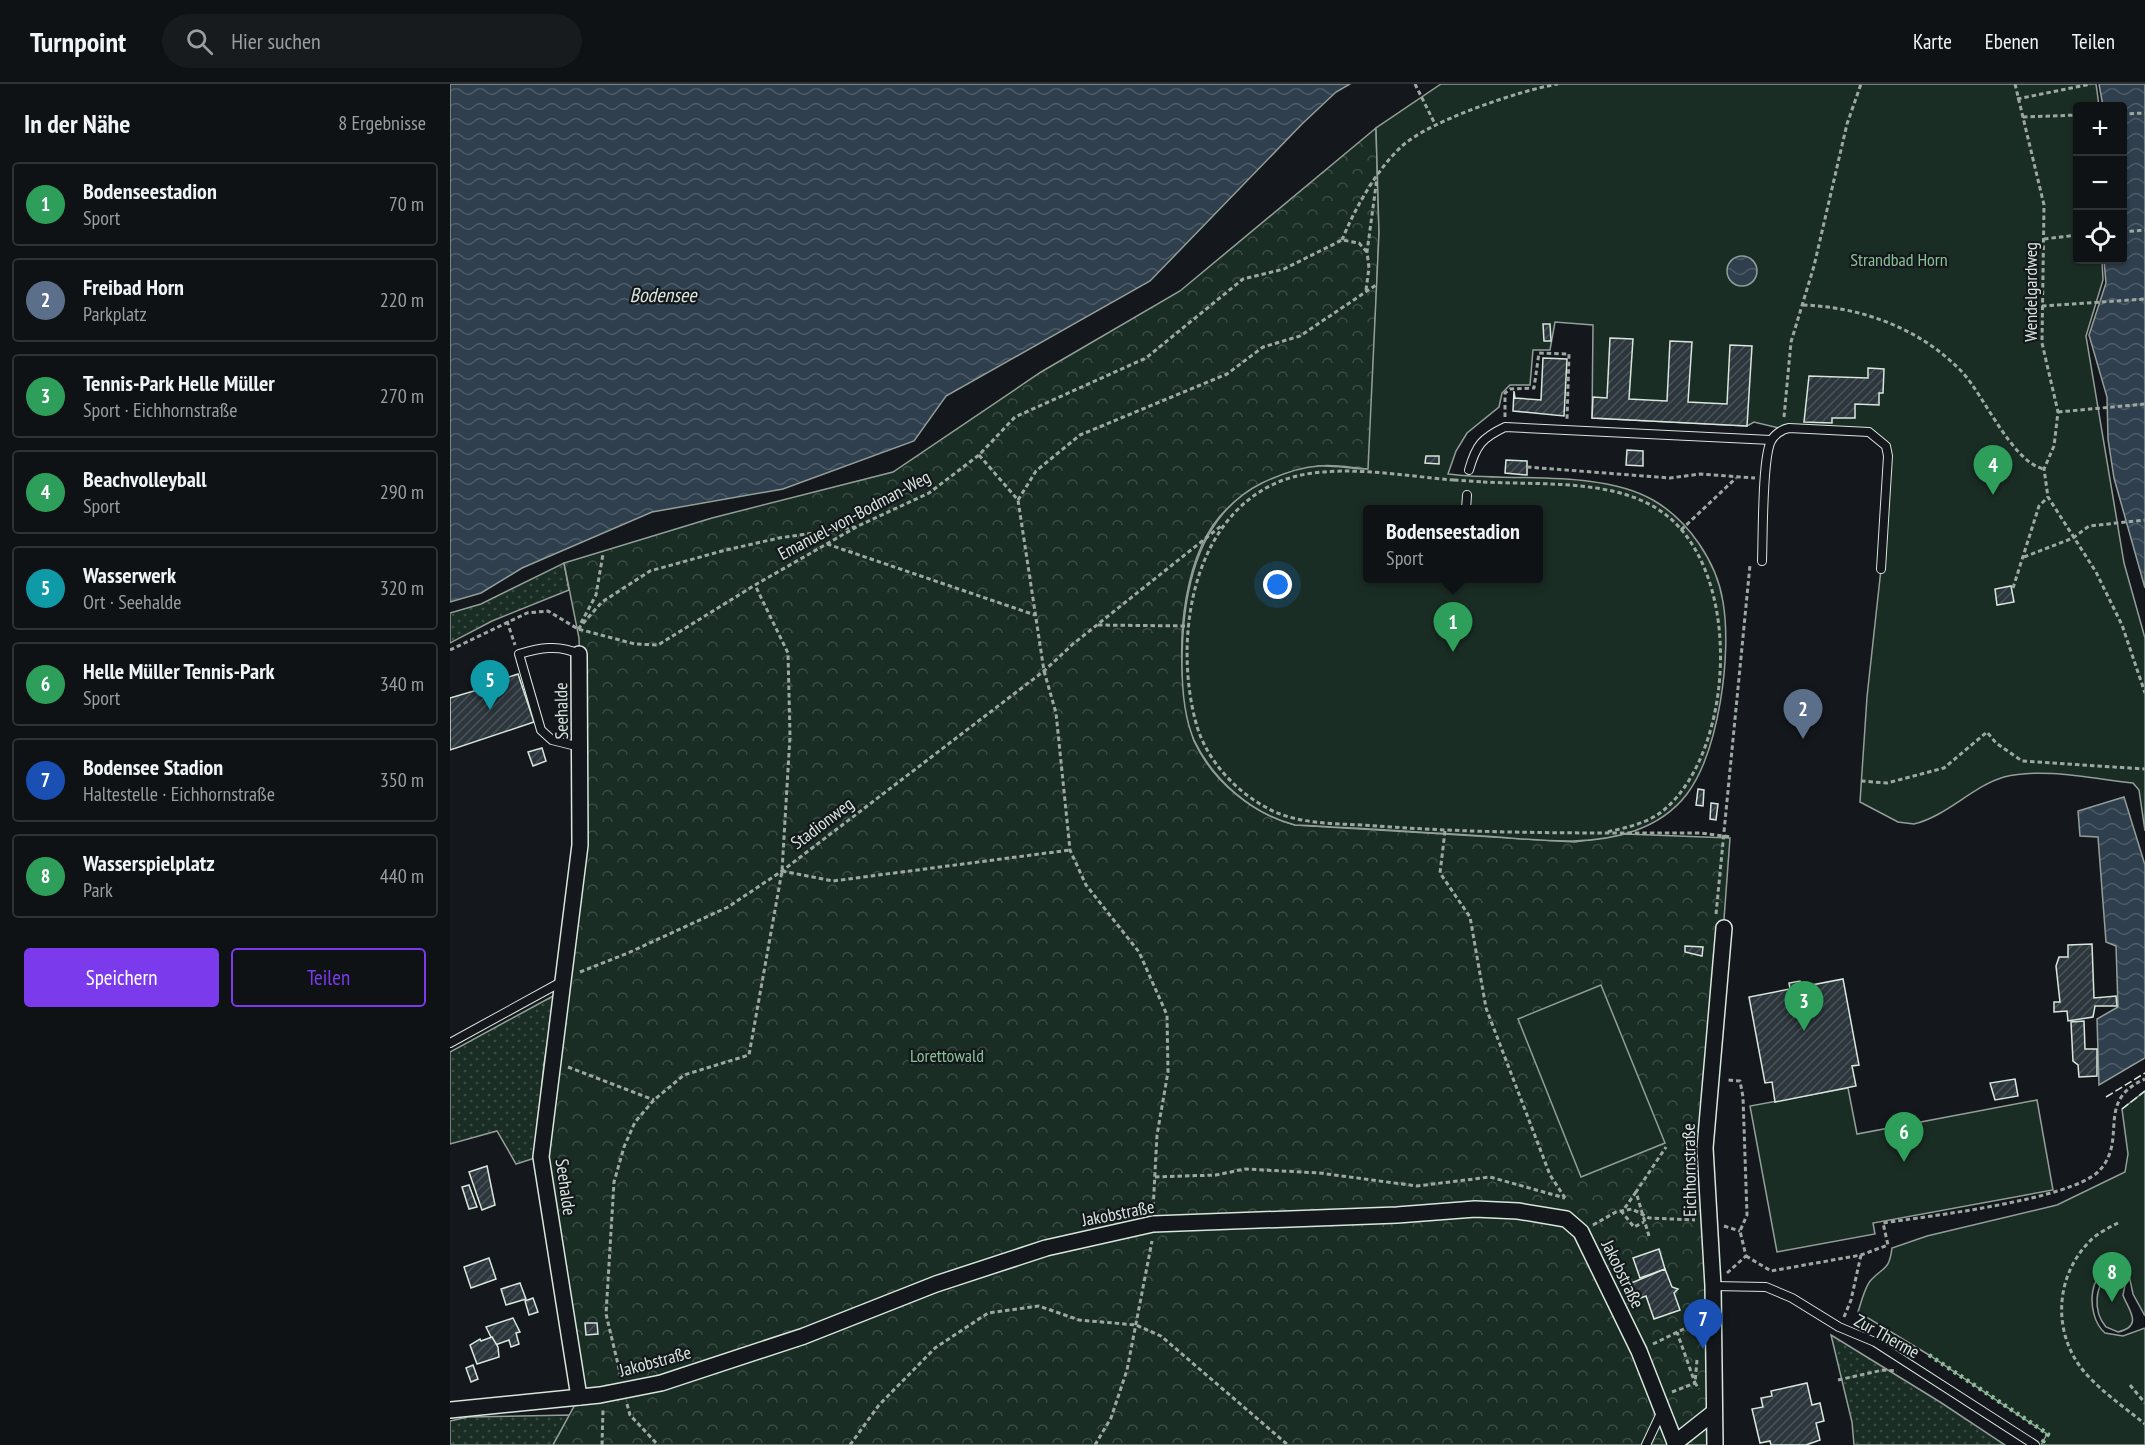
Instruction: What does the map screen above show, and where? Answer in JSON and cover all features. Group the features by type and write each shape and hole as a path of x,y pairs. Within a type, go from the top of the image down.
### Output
{"street":[{"name":"Seehalde","path":"579,654 582,747 580,845 541,1157 579,1397"},
{"name":"Eichhornstraße","path":"1714,1445 1713,1286 1705,1148 1720,922"},
{"name":"Jakobstraße","path":"450,1410 600,1395 661,1383 804,1336 936,1284 1046,1248 1153,1224 1397,1215 1475,1209 1518,1211 1566,1219 1581,1232 1639,1352 1675,1444"},
{"path":"1675,1444 1713,1413"}],"lane":[{"path":"1469,470 1473,456 1485,437 1505,428 1771,440"},
{"path":"1762,561 1765,480 1771,440 1784,429 1869,432 1886,446 1888,456 1881,569"},
{"path":"1466,505 1467,495"},
{"path":"579,654 567,648 552,648 519,654 541,730 552,740 582,747"},
{"path":"450,1043 563,981"},
{"name":"Zur Therme","path":"1713,1286 1766,1287 1792,1298 1839,1327 1875,1342 2035,1445"},
{"path":"1646,1445 1660,1404"}],"path":[{"path":"1415,84 1436,126"},
{"path":"1527,84 1528,89"},
{"path":"1367,252 1359,243 1342,240 1351,218 1401,146 1436,126 1528,89 1558,84"},
{"path":"1784,429 1791,342 1803,305 1834,171 1861,84"},
{"name":"Wendelgardweg","path":"2015,84 2044,206 2042,343 2058,412 2054,446 2044,469 2048,497 2096,572 2122,625 2145,693"},
{"path":"2017,99 2091,84"},
{"path":"2127,114 2145,113"},
{"path":"2023,117 2073,115"},
{"path":"1366,291 1369,268 1367,252 1378,176"},
{"path":"2127,232 2145,230"},
{"path":"2044,238 2073,235"},
{"name":"Emanuel-von-Bodman-Weg","path":"450,650 527,613 548,611 578,629 625,641 658,645 858,526 929,493 979,455 1015,417 1146,358 1243,279 1284,269 1342,240"},
{"path":"1018,500 1036,471 1080,435 1227,374 1263,347 1300,336 1376,285"},
{"path":"2042,306 2145,299"},
{"path":"1803,305 1826,306 1869,315 1930,343 1964,374 2022,454 2037,467 2044,469"},
{"path":"1505,428 1505,393 1510,389 1534,388 1539,353 1569,354 1567,430"},
{"path":"2058,412 2145,404"},
{"path":"979,455 1018,500 1044,671 1056,713 1070,850 1086,885 1139,952 1167,1015 1168,1072 1157,1135 1152,1250 1127,1370 1111,1418 1095,1445"},
{"path":"1527,467 1670,478 1700,474 1765,480"},
{"path":"1596,834 1632,827 1664,810 1685,788 1705,749 1716,705 1721,659 1720,628 1715,594 1702,562 1681,530 1658,508 1628,495 1596,488 1348,472 1306,473 1275,483 1252,497 1224,523 1207,555 1193,595 1189,626 1189,686 1196,725 1214,761 1234,786 1268,809 1294,820 1444,831 1596,834 1700,833 1732,837"},
{"path":"1681,530 1737,477"},
{"path":"2013,588 2039,506 2048,497"},
{"path":"2024,557 2073,538 2089,526 2145,520"},
{"name":"Stadionweg","path":"563,981 728,907 782,870 1044,671 1096,625 1224,523"},
{"path":"578,629 602,602 650,571 756,543 858,526"},
{"path":"827,544 1036,615"},
{"path":"578,629 596,595 603,555"},
{"path":"1720,922 1724,837 1751,557"},
{"path":"658,1445 630,1415 606,1314 614,1182 635,1122 654,1100 684,1075 749,1055 782,870 790,736 788,653 756,585"},
{"path":"507,621 519,654"},
{"path":"1096,625 1189,626"},
{"path":"1861,781 1887,783 1944,768 1987,732 1996,743 2022,761 2145,769"},
{"path":"1154,1177 1216,1175 1245,1170 1320,1173 1417,1186 1490,1177 1565,1198 1546,1164 1485,1008 1470,917 1440,873 1444,831"},
{"path":"782,870 833,881 1070,850"},
{"path":"553,1061 654,1100"},
{"path":"1731,1081 1740,1081 1743,1097 1747,1215 1740,1232 1746,1256 1771,1271 1861,1255 1888,1245 1883,1224 2055,1194 2098,1171 2114,1142 2114,1111 2121,1095 2145,1079"},
{"path":"1622,1212 1666,1147"},
{"path":"1636,1192 1649,1236"},
{"path":"1581,1232 1616,1212 1632,1209 1648,1218 1698,1220 1697,1209"},
{"path":"1622,1212 1634,1227 1644,1222"},
{"path":"2118,1223 2088,1242 2077,1257 2065,1286 2061,1304 2062,1323 2066,1341 2084,1371 2145,1424"},
{"path":"1839,1327 1851,1300 1861,1255"},
{"path":"1713,1286 1746,1256"},
{"path":"850,1445 879,1405 935,1348 988,1313 1039,1306 1079,1320 1136,1325 1161,1336 1288,1445"},
{"path":"1639,1352 1686,1328 1699,1327"},
{"path":"1660,1404 1695,1383 1677,1332"},
{"path":"1838,1380 1883,1370 1923,1373"},
{"path":"2130,1386 2145,1403"},
{"path":"600,1395 603,1408 602,1445"}],"green space":[{"name":"Strandbad Horn","path":"1441,84 2096,84 2098,102 2073,102 2073,264 2102,264 2103,280 2086,336 2124,563 2145,638 2145,831 2139,790 2133,783 2051,773 2019,774 1993,781 1938,815 1914,824 1898,822 1860,802 1867,697 1881,569 1886,445 1869,432 1783,429 1754,422 1747,426 1592,418 1593,325 1555,322 1550,350 1533,350 1530,385 1510,385 1502,393 1499,407 1467,433 1456,451 1448,474 1554,478 1607,484 1631,490 1653,500 1666,508 1689,531 1707,557 1720,587 1726,648 1715,728 1698,776 1676,806 1649,825 1616,836 1578,841 1295,825 1279,820 1249,804 1223,782 1202,755 1194,740 1183,693 1182,664 1185,612 1190,586 1207,537 1221,516 1239,498 1262,483 1304,468 1325,466 1368,469 1379,233 1376,128"},
{"name":"Lorettowald","path":"1376,128 1379,233 1369,469 1331,465 1313,467 1278,480 1239,499 1219,517 1204,541 1193,568 1182,629 1184,689 1192,735 1202,756 1223,783 1264,813 1295,825 1575,842 1625,834 1730,838 1705,1176 1712,1445 553,1445 579,1397 541,1157 563,981 582,747 579,638 564,563 712,518 893,472 1041,372 1180,291"},
{"path":"564,563 569,590 492,621 450,643 450,613 481,604"},
{"path":"1601,985 1665,1143 1581,1177 1518,1019"},
{"path":"555,995 544,1064 535,1158 516,1164 497,1131 450,1144 450,1052"},
{"path":"1848,1088 1857,1134 2037,1100 2053,1190 1873,1223 1875,1234 1777,1252 1750,1106"},
{"path":"2145,1091 2145,1316 2133,1294 2129,1275 2121,1267 2110,1268 2102,1273 2096,1281 2092,1303 2098,1325 2105,1333 2123,1336 2145,1328 2145,1445 2041,1445 2047,1434 1929,1355 1858,1312 1867,1286 1887,1265 1892,1248 1927,1236 2057,1205 2125,1172 2128,1154 2122,1109"},
{"path":"2113,1273 2123,1276 2126,1280 2123,1295 2133,1321 2131,1326 2118,1332 2106,1327 2097,1306 2102,1284"},
{"path":"1831,1335 2005,1445 1854,1445 1852,1422"},
{"path":"570,1415 553,1445 450,1445 450,1421 468,1417"}],"water":[{"name":"Bodensee","path":"450,84 1350,84 1336,92 1302,124 1150,281 946,396 914,441 783,489 652,512 522,568 481,593 450,602"},
{"path":"2099,84 2145,84 2145,588 2114,478 2108,439 2107,397 2089,335 2106,283 2104,264 2127,264 2127,102 2102,102"},
{"path":"1742,256 1748,257 1756,265 1756,277 1748,285 1742,286 1736,285 1728,277 1727,271 1728,265 1736,257"},
{"path":"2124,797 2145,865 2145,1058 2099,1085 2097,1019 2118,1007 2116,946 2106,942 2098,837 2080,836 2078,811"}],"building":[{"path":"1543,324 1550,324 1551,341 1544,341"},
{"path":"1610,338 1633,339 1629,399 1667,401 1670,341 1692,342 1688,402 1727,404 1730,345 1752,346 1747,426 1592,418 1593,397 1607,398"},
{"path":"1543,358 1567,359 1564,416 1513,411 1514,391 1515,398 1541,400"},
{"path":"1868,368 1884,369 1883,393 1879,393 1879,405 1855,404 1855,418 1832,418 1832,423 1804,422 1809,376 1868,378"},
{"path":"1627,450 1643,451 1643,466 1626,465"},
{"path":"1426,456 1439,456 1439,464 1425,463"},
{"path":"1506,460 1527,461 1527,475 1505,473"},
{"path":"2011,586 2014,602 1997,605 1995,589"},
{"path":"518,674 534,722 450,750 450,698 504,682 503,679"},
{"path":"542,748 546,761 533,766 528,752"},
{"path":"1698,789 1704,790 1703,806 1696,805"},
{"path":"1711,803 1718,804 1716,820 1710,819"},
{"path":"2092,944 2094,998 2116,996 2117,1006 2095,1006 2093,1017 2068,1021 2067,1011 2054,1012 2054,1002 2060,1002 2056,966 2059,957 2068,957 2068,945"},
{"path":"1685,946 1703,947 1702,956 1685,952"},
{"path":"1843,979 1859,1065 1852,1066 1856,1086 1775,1102 1772,1082 1765,1083 1749,997 1790,989 1789,983 1800,981 1801,987"},
{"path":"2084,1021 2085,1049 2097,1049 2097,1076 2079,1077 2078,1065 2073,1061 2071,1022"},
{"path":"2015,1079 2018,1096 1995,1100 1990,1083"},
{"path":"487,1166 495,1205 482,1210 469,1172"},
{"path":"469,1185 477,1207 469,1209 462,1187"},
{"path":"1659,1249 1665,1269 1640,1278 1633,1258"},
{"path":"489,1258 496,1279 471,1288 464,1267"},
{"path":"1665,1269 1672,1287 1678,1289 1674,1293 1680,1310 1654,1319 1646,1296 1635,1300 1629,1284"},
{"path":"520,1283 526,1299 506,1305 501,1289"},
{"path":"533,1298 538,1312 529,1315 525,1301"},
{"path":"513,1318 520,1332 516,1333 519,1344 511,1347 509,1340 495,1345 486,1327"},
{"path":"585,1323 597,1323 598,1334 586,1335"},
{"path":"492,1337 498,1347 499,1357 477,1364 470,1345 480,1339 481,1341"},
{"path":"473,1365 478,1379 471,1382 466,1368"},
{"path":"1807,1383 1812,1405 1820,1403 1824,1421 1816,1423 1820,1440 1806,1445 1771,1445 1770,1441 1760,1443 1752,1409 1763,1407 1761,1398 1772,1396 1771,1391"}],"hedge":[{"path":"1929,1355 2048,1434 2041,1445"}],"fence":[{"path":"2106,1097 2145,1073"},
{"path":"2122,1109 2145,1091"}],"place":[{"name":"Beachvolleyball","path":"1993,495"},
{"name":"Bodenseestadion","path":"1453,652"},
{"name":"Wasserwerk","path":"490,710"},
{"name":"Freibad Horn","path":"1803,739"},
{"name":"Tennis-Park Helle Müller","path":"1804,1031"},
{"name":"Helle Müller Tennis-Park","path":"1904,1162"},
{"name":"Wasserspielplatz","path":"2112,1302"},
{"name":"Bodensee Stadion","path":"1703,1349"}]}
